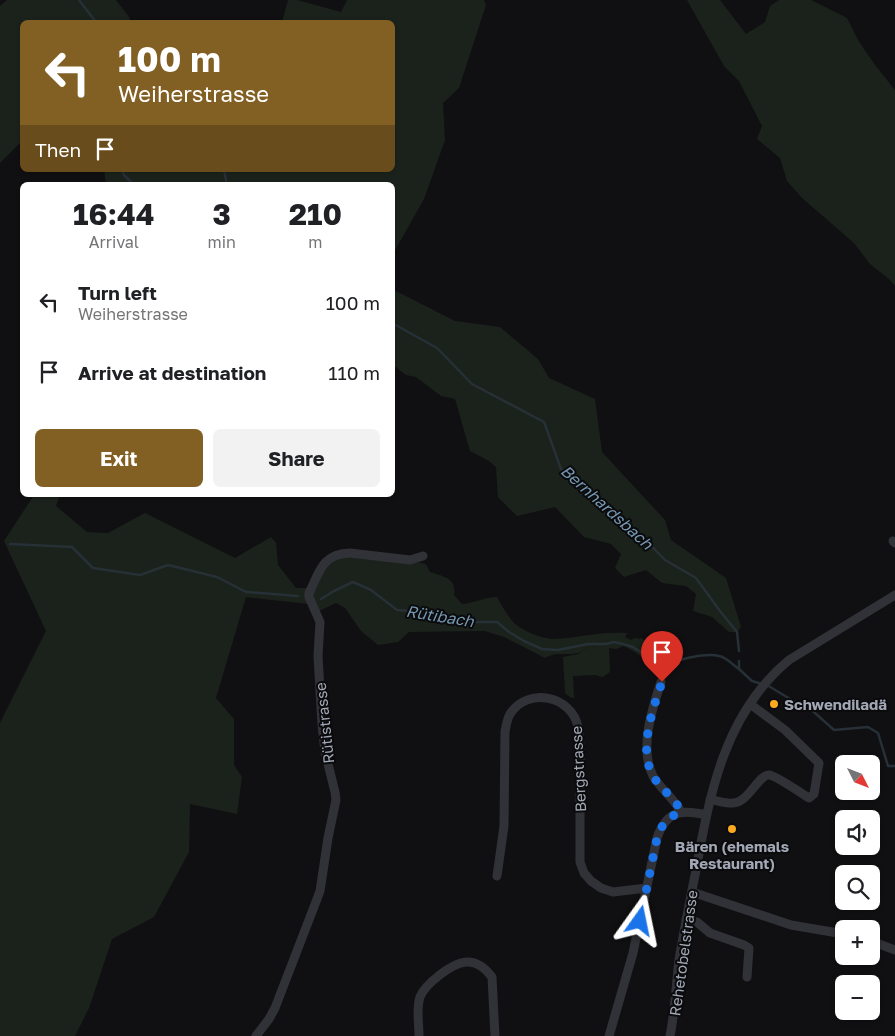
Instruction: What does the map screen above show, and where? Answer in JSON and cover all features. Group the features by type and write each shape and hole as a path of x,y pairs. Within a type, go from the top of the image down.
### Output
{"street":[{"name":"Rütistrasse","path":"256,1036 275,1008 318,899 336,800 325,752 322,724 318,656 320,622 309,597 309,592 322,565 331,556 350,553 410,560 423,556"},
{"name":"Rehetobelstrasse","path":"670,1036 679,961 706,815 721,762 740,721 761,688 789,660 895,595"},
{"path":"662,682 651,712 647,757 653,776 681,812"},
{"name":"Bergstrasse","path":"498,876 504,826 506,723 516,706 536,697 556,700 565,706 574,716 578,725 580,862 584,873 601,888 613,892 647,888"},
{"path":"710,800 734,803 750,793 764,776 769,775 776,777 809,798 814,794 819,763 785,730 750,704"},
{"path":"609,1036 633,953 660,829 669,819 681,812 706,815"},
{"path":"692,892 791,925 835,932"},
{"path":"686,920 697,922 710,933 744,944 749,948 747,977"},
{"path":"880,944 895,950"},
{"path":"419,1036 418,1005 421,995 432,981 455,966 466,962 477,964 486,970 492,978 495,1036"}],"shaded area":[{"path":"7,0 116,0 130,20 20,20 20,143 0,163 0,6"},
{"path":"288,0 297,0 341,12 347,0 484,0 486,5 459,88 443,103 445,140 424,199 395,250 395,182 106,182 104,172 395,172 395,20 283,20"},
{"path":"687,0 720,0 746,34 765,22 770,6 779,0 811,0 847,18 858,40 895,90 895,286 870,264 854,243 802,198 787,181 780,158 757,139 762,126 739,81 724,66"},
{"path":"395,291 455,321 500,327 538,359 549,378 595,399 602,452 665,520 671,540 726,578 741,627 737,632 729,632 712,617 693,611 696,594 686,586 662,583 646,570 624,577 615,568 621,554 611,544 584,537 555,507 517,516 498,497 496,467 470,451 455,399 441,396 416,377 406,375 395,367"},
{"path":"33,497 59,497 56,506 87,532 108,533 145,513 235,558 271,537 276,543 278,565 296,588 307,588 308,604 246,597 216,698 234,719 234,765 242,777 237,814 190,804 189,852 154,917 112,939 89,1008 75,1036 0,1036 0,723 46,631 4,541"},
{"path":"339,556 426,564 430,572 451,581 454,595 462,604 497,597 514,623 532,634 553,639 608,633 627,633 625,637 631,640 641,638 653,646 652,650 655,655 670,664 665,672 624,646 616,649 609,648 610,672 603,677 595,675 573,676 574,698 565,693 563,657 583,651 545,658 504,637 485,631 409,632 398,642 378,645 361,631 345,608 336,603 319,611 312,598 313,591 325,567"},
{"path":"661,640 670,642 676,648 677,656 671,663 652,650 656,643"}],"waterway":[{"name":"Bernhardsbach","path":"79,0 94,20"},
{"path":"123,172 131,182"},
{"name":"Bernhardsbach","path":"224,172 226,182"},
{"name":"Bernhardsbach","path":"395,325 437,348 472,384 544,422 561,469 636,530 665,560 696,578 737,632 739,651"},
{"name":"Rütibach","path":"10,544 72,547 93,568 140,575 168,565 217,577 246,592 298,596"},
{"name":"Rütibach","path":"321,599 353,582 371,590 397,610 435,613 469,622 497,622 509,632 542,649 558,650 588,644 614,642 633,647 642,653 651,651 659,660 668,665 694,657 715,655 724,658 739,669"},
{"name":"Bernhardsbach","path":"739,661 739,669 752,681 762,684"},
{"name":"Bernhardsbach","path":"767,685 795,702 805,704 834,730 868,727 878,733 888,766 895,766"}],"place":[{"name":"Schwendiladä","path":"774,704"},
{"name":"Bären (ehemals Restaurant)","path":"732,829"}],"route":[{"path":"640,921 660,829 664,823 681,812 653,776 647,757 651,712 662,682"}]}
